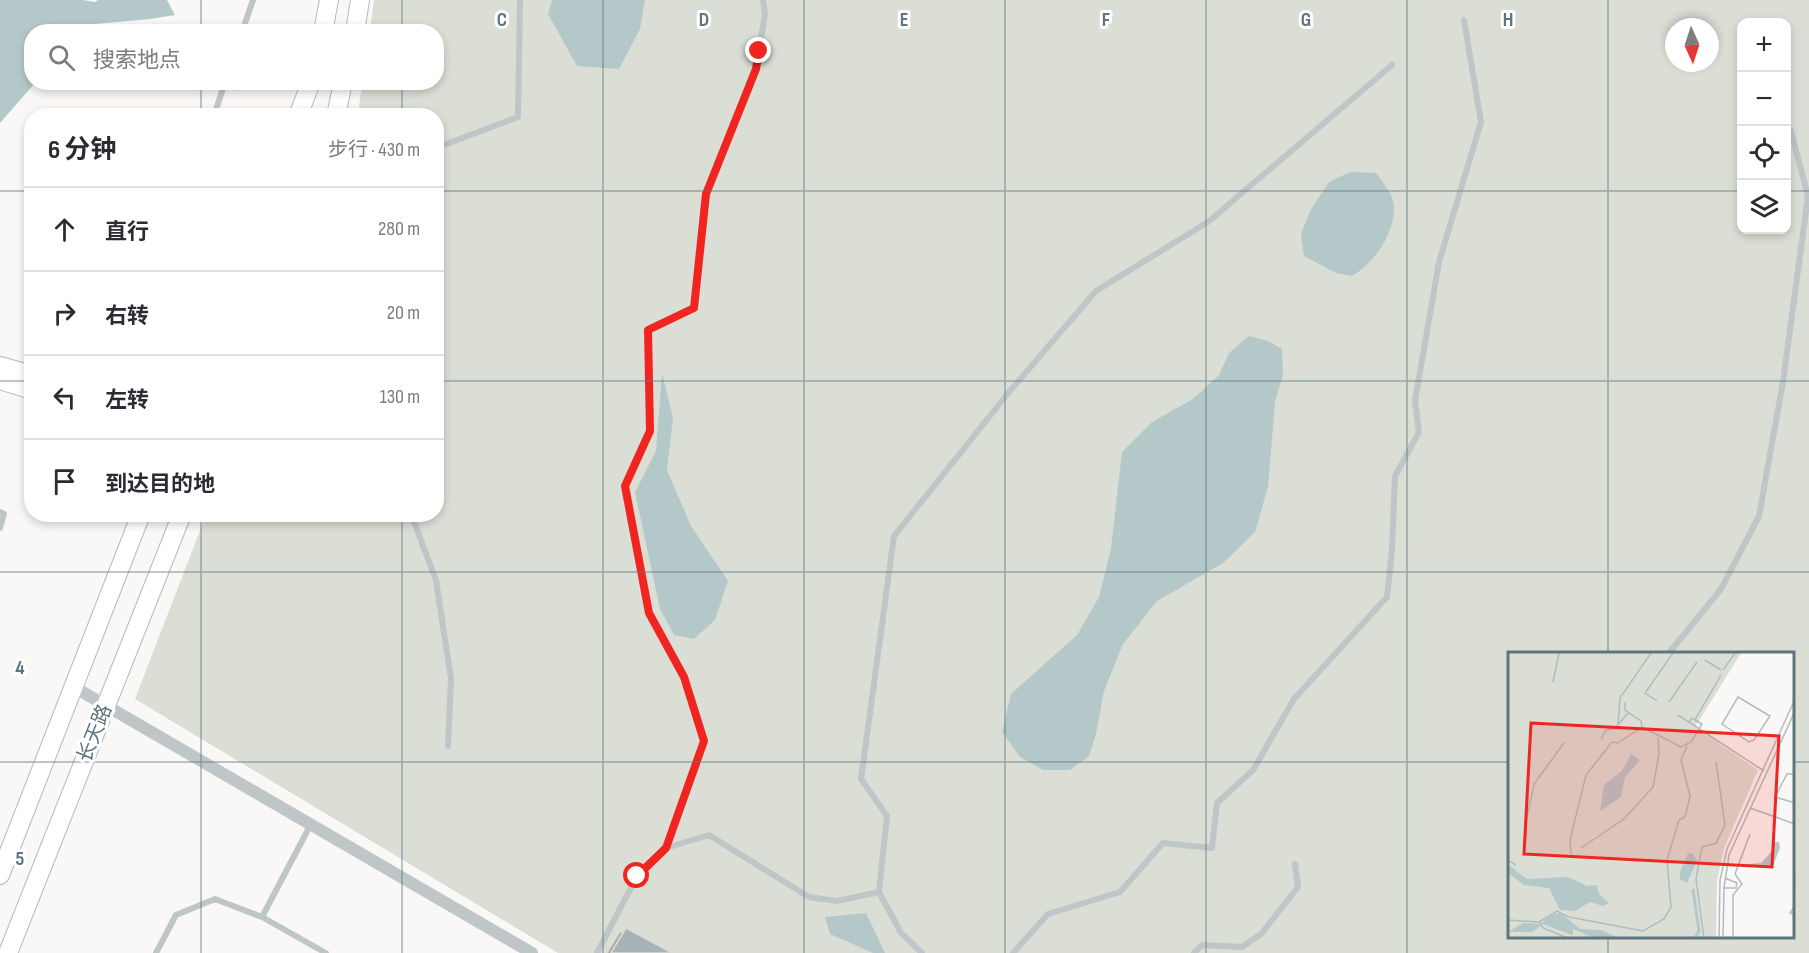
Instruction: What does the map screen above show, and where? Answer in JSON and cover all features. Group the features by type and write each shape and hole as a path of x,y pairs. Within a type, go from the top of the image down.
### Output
{"main road":[{"path":"324,24 328,0"},
{"path":"356,24 360,0"},
{"path":"301,108 308,90"},
{"path":"338,108 341,90"},
{"path":"0,365 24,372"},
{"path":"0,381 24,388"},
{"name":"长天路","path":"0,875 138,522"},
{"name":"长天路","path":"8,953 179,522"}],"street":[{"path":"74,687 532,953"}],"lane":[{"path":"245,24 253,0"},
{"path":"444,145 518,117 520,0"},
{"path":"597,953 637,876 666,848 704,741 684,677 649,613 625,486 650,431 648,330 694,308 706,194 756,69 765,14 764,0"},
{"path":"1013,953 1048,914 1120,892 1163,843 1212,848 1218,803 1253,770 1294,699 1387,597 1392,550 1395,476 1419,432 1415,401 1438,262 1481,122 1464,20"},
{"path":"922,953 901,933 879,892 887,816 861,779 894,536 1009,392 1096,291 1208,222 1392,65"},
{"path":"217,108 222,90"},
{"path":"1670,652 1721,589 1760,516 1783,381 1808,196 1791,131"},
{"path":"0,512 4,514 0,528"},
{"path":"414,522 436,580 451,679 448,746"},
{"path":"262,917 310,824"},
{"path":"666,848 709,835 809,897 837,901 879,892"},
{"path":"1194,953 1202,945 1242,947 1261,934 1298,887 1295,864"},
{"path":"156,953 176,915 215,899 262,917 326,953"}],"shaded area":[{"path":"0,0 95,2 98,0 167,0 175,15 95,24 24,24 24,90 29,90 0,123"},
{"path":"374,0 1809,0 1809,953 558,953 135,699 203,522 444,522 444,108 359,108 361,90 444,90 444,24 371,24"},
{"path":"552,0 645,0 640,29 619,69 577,66 548,14"},
{"path":"1350,172 1376,173 1390,192 1394,206 1391,227 1382,247 1368,264 1352,276 1336,273 1304,256 1301,234 1311,209 1329,182"},
{"path":"1249,336 1268,341 1282,349 1283,375 1275,402 1268,487 1255,532 1223,563 1157,601 1123,644 1104,691 1096,734 1089,756 1070,770 1043,770 1020,757 1002,732 1011,694 1077,635 1099,597 1111,548 1122,452 1152,422 1193,399 1219,375 1229,353"},
{"path":"662,373 673,418 667,470 691,526 728,581 715,620 694,639 674,635 660,609 635,492 656,451"},
{"path":"866,913 885,953 873,953 830,934 825,917"}],"building":[{"path":"626,928 672,953 611,953"}],"route":[{"path":"637,876 666,848 704,741 684,677 649,613 625,486 650,431 648,330 694,308 706,194 756,69 759,51"}]}
